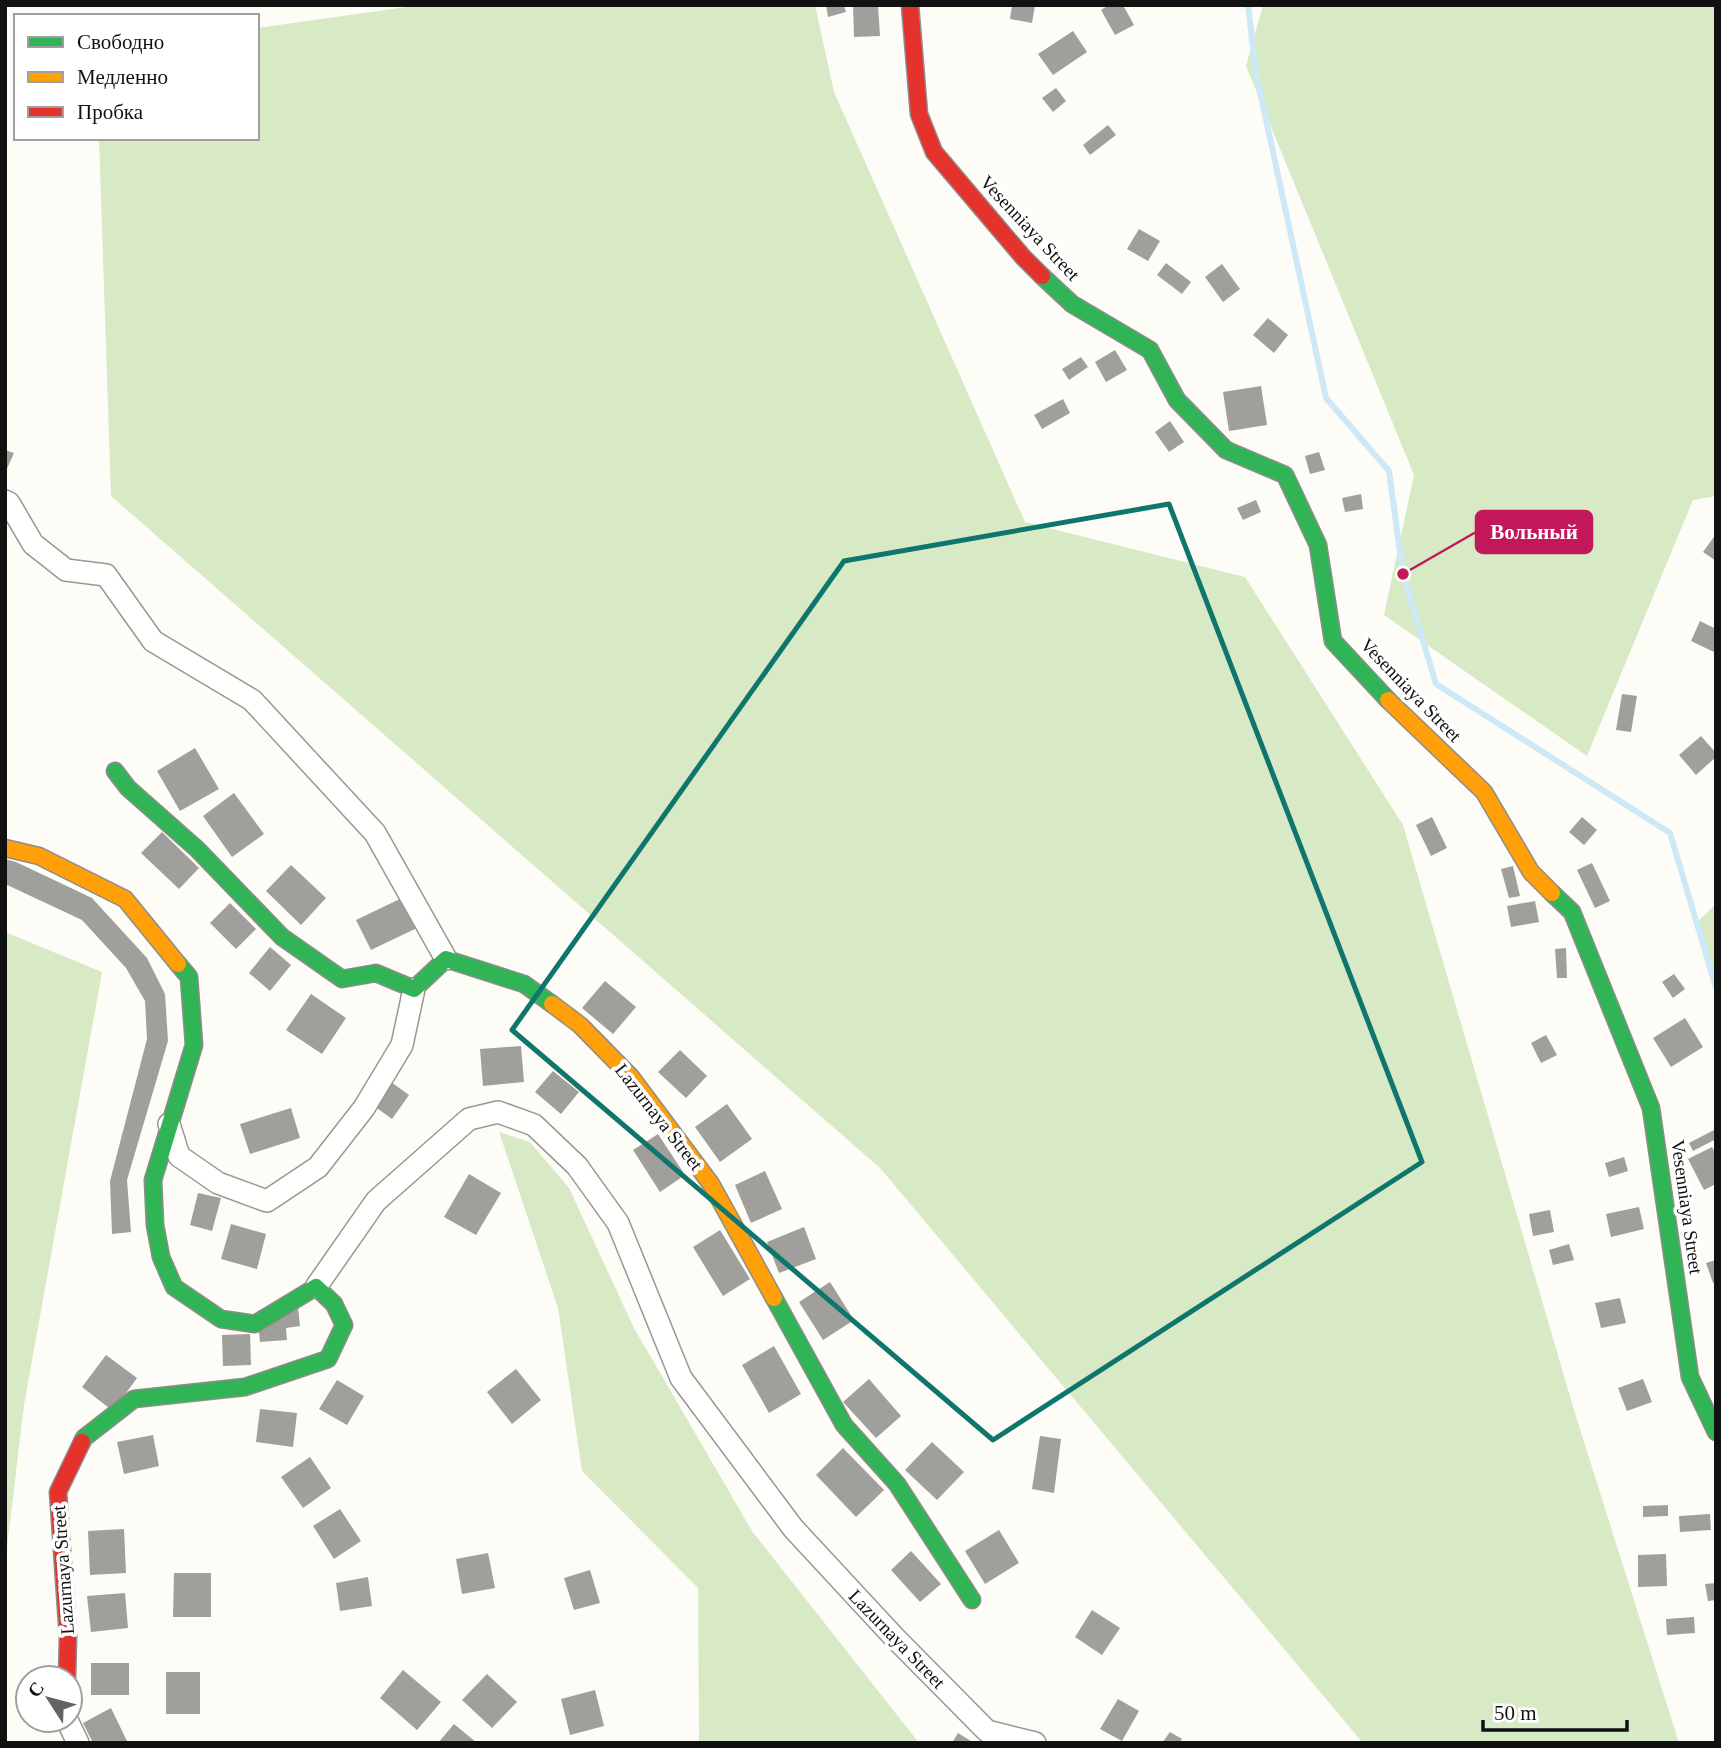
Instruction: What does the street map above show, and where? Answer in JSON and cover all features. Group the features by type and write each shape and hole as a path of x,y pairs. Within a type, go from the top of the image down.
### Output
{"street":[{"name":"Vesenniaya Street","path":"910,5 919,114 934,152 1023,257 1072,304 1150,350 1177,400 1226,450 1285,475 1318,545 1333,641 1407,720 1484,792 1531,872 1572,912 1651,1108 1690,1377 1716,1432"},
{"path":"5,502 9,503 33,544 66,570 106,575 153,640 252,700 375,833 446,959 414,989 402,1045 364,1108 317,1167 267,1201 218,1183 179,1156 169,1124"},
{"path":"115,771 128,788 197,849 282,937 342,979 376,973 414,989"},
{"name":"Lazurnaya Street","path":"5,848 38,856 125,899 189,977 194,1045 153,1180 155,1225 161,1257 174,1287 221,1319 255,1324 316,1287 376,1201 468,1119 498,1112 534,1125 577,1166 618,1223 681,1378 793,1528 894,1637 987,1731 1035,1743"},
{"name":"Lazurnaya Street","path":"446,959 524,984 580,1026 631,1077 711,1184 844,1425 897,1485 972,1600"},
{"name":"Lazurnaya Street","path":"67,1664 68,1637 58,1492 85,1438 134,1399 245,1387 328,1359 344,1325 334,1304 316,1287"}],"highlighted area":[{"path":"1169,504 1422,1162 993,1440 512,1030 844,561"}],"green space":[{"path":"421,5 815,5 834,92 1025,522 1245,577 1403,825 1574,1410 1679,1743 1363,1743 880,1168 111,496 99,140 259,140 259,28"},
{"path":"1263,5 1716,5 1716,496 1693,500 1587,756 1384,615 1414,475 1246,66"},
{"path":"1716,904 1716,975 1695,924"},
{"path":"5,932 102,972 24,1405 5,1564"},
{"path":"499,1132 530,1142 569,1188 634,1328 752,1531 917,1743 699,1743 698,1588 582,1471 558,1308"}],"building":[{"path":"826,5 844,5 846,12 828,17"},
{"path":"853,5 878,5 880,36 854,37"},
{"path":"1012,5 1035,5 1032,23 1010,19"},
{"path":"1109,5 1123,5 1134,25 1115,35 1101,10"},
{"path":"1073,31 1087,52 1053,75 1038,54"},
{"path":"1056,88 1066,101 1053,112 1042,98"},
{"path":"1108,125 1116,135 1090,155 1083,145"},
{"path":"1139,229 1160,241 1148,261 1127,249"},
{"path":"1166,263 1191,282 1182,294 1157,275"},
{"path":"1222,264 1240,289 1223,302 1205,277"},
{"path":"1268,318 1288,335 1274,353 1253,335"},
{"path":"1115,350 1127,370 1106,382 1095,362"},
{"path":"1081,357 1088,367 1069,380 1062,369"},
{"path":"1261,386 1267,425 1229,431 1223,392"},
{"path":"1063,399 1070,413 1042,429 1034,415"},
{"path":"1170,421 1184,442 1169,452 1155,432"},
{"path":"5,450 14,453 5,473"},
{"path":"1319,452 1325,470 1310,474 1305,456"},
{"path":"1361,494 1363,509 1345,512 1342,498"},
{"path":"1256,500 1261,512 1243,520 1237,508"},
{"path":"1716,534 1716,561 1703,552"},
{"path":"1700,621 1716,629 1716,653 1691,641"},
{"path":"1622,694 1637,696 1631,732 1616,730"},
{"path":"1701,736 1716,753 1716,757 1696,775 1679,755"},
{"path":"195,748 219,789 180,811 157,771"},
{"path":"234,793 264,834 232,857 203,816"},
{"path":"1432,817 1447,848 1431,856 1416,825"},
{"path":"1582,817 1597,830 1584,845 1569,832"},
{"path":"162,832 199,868 179,889 141,853"},
{"path":"5,859 92,898 147,958 165,994 168,1041 127,1180 131,1232 112,1234 110,1181 147,1039 145,1001 126,968 82,920 5,884"},
{"path":"1592,863 1610,901 1595,908 1577,870"},
{"path":"291,865 326,898 301,925 266,891"},
{"path":"1513,866 1520,896 1509,898 1501,869"},
{"path":"404,897 419,927 371,950 356,920"},
{"path":"1535,901 1539,922 1511,927 1507,906"},
{"path":"230,903 256,929 236,949 210,923"},
{"path":"270,947 291,965 270,991 249,973"},
{"path":"1566,948 1567,978 1557,978 1555,949"},
{"path":"1674,974 1685,989 1673,998 1662,982"},
{"path":"605,981 636,1007 613,1034 582,1008"},
{"path":"311,994 346,1018 322,1054 286,1030"},
{"path":"1685,1018 1703,1047 1671,1067 1653,1038"},
{"path":"1546,1035 1557,1055 1541,1063 1531,1043"},
{"path":"521,1046 524,1082 483,1086 480,1049"},
{"path":"680,1050 707,1076 686,1098 658,1072"},
{"path":"553,1071 579,1092 561,1114 535,1092"},
{"path":"387,1079 409,1095 392,1119 370,1103"},
{"path":"727,1104 752,1139 720,1162 695,1127"},
{"path":"291,1108 300,1138 250,1154 240,1124"},
{"path":"1716,1129 1716,1139 1693,1151 1689,1143"},
{"path":"658,1134 685,1175 660,1192 633,1150"},
{"path":"1712,1147 1716,1154 1716,1184 1704,1190 1688,1159"},
{"path":"1624,1157 1628,1171 1609,1177 1605,1163"},
{"path":"765,1171 782,1209 751,1223 735,1185"},
{"path":"469,1174 501,1193 476,1235 444,1217"},
{"path":"198,1193 221,1198 212,1231 190,1225"},
{"path":"1639,1207 1644,1229 1611,1237 1606,1214"},
{"path":"1550,1210 1554,1232 1533,1236 1529,1214"},
{"path":"231,1224 266,1234 257,1269 221,1259"},
{"path":"804,1227 816,1259 779,1273 767,1242"},
{"path":"720,1230 750,1279 723,1296 693,1247"},
{"path":"1569,1244 1574,1260 1553,1265 1549,1250"},
{"path":"1716,1260 1716,1282 1713,1283 1706,1263"},
{"path":"830,1282 854,1320 823,1340 799,1302"},
{"path":"1620,1298 1626,1323 1601,1328 1595,1303"},
{"path":"298,1307 300,1326 286,1328 287,1340 260,1342 257,1311"},
{"path":"250,1334 251,1365 223,1366 222,1335"},
{"path":"774,1346 801,1394 769,1413 742,1365"},
{"path":"106,1355 137,1378 113,1411 82,1387"},
{"path":"516,1369 541,1400 512,1424 487,1392"},
{"path":"869,1379 901,1416 876,1438 843,1402"},
{"path":"1643,1379 1652,1402 1627,1411 1618,1388"},
{"path":"337,1380 364,1396 347,1425 319,1409"},
{"path":"260,1409 297,1413 293,1447 256,1442"},
{"path":"153,1435 159,1466 124,1474 117,1442"},
{"path":"1040,1436 1061,1439 1054,1493 1032,1489"},
{"path":"932,1442 964,1472 937,1500 905,1470"},
{"path":"843,1448 884,1490 856,1517 816,1475"},
{"path":"310,1457 331,1488 303,1508 281,1477"},
{"path":"1668,1505 1668,1516 1643,1517 1643,1506"},
{"path":"340,1509 361,1541 334,1559 313,1526"},
{"path":"1710,1514 1711,1530 1680,1532 1679,1516"},
{"path":"124,1529 126,1573 90,1575 88,1531"},
{"path":"999,1530 1019,1563 985,1584 965,1551"},
{"path":"911,1551 941,1584 920,1602 891,1570"},
{"path":"488,1553 495,1588 462,1594 456,1559"},
{"path":"1666,1554 1667,1586 1638,1587 1638,1555"},
{"path":"590,1570 600,1603 574,1610 564,1578"},
{"path":"174,1573 211,1573 211,1617 173,1617"},
{"path":"368,1577 372,1606 340,1611 336,1583"},
{"path":"1716,1583 1716,1600 1708,1601 1705,1584"},
{"path":"125,1593 128,1628 91,1632 87,1596"},
{"path":"1092,1610 1120,1628 1102,1655 1075,1637"},
{"path":"1694,1617 1695,1633 1667,1635 1666,1619"},
{"path":"91,1663 129,1663 129,1695 91,1695"},
{"path":"403,1670 441,1702 417,1730 380,1698"},
{"path":"166,1672 200,1672 200,1714 166,1714"},
{"path":"487,1674 517,1702 492,1728 462,1700"},
{"path":"595,1690 604,1726 570,1735 561,1699"},
{"path":"1118,1699 1139,1711 1122,1741 1100,1729"},
{"path":"111,1708 127,1741 93,1743 84,1722"},
{"path":"454,1724 477,1743 438,1743"},
{"path":"1170,1732 1182,1739 1180,1743 1162,1743"},
{"path":"958,1733 974,1743 952,1743"}],"waterway":[{"path":"1248,5 1256,73 1326,398 1389,471 1403,574 1436,684 1670,833 1716,988"}],"traffic: fast":[{"path":"1042,276 1072,304 1150,350 1177,400 1226,450 1285,475 1318,545 1333,641 1388,700"},
{"path":"115,771 128,788 197,849 282,937 342,979 376,973 414,989 446,959 524,984 552,1004"},
{"path":"1552,893 1572,912 1651,1108 1690,1377 1716,1432"},
{"path":"82,1442 134,1399 245,1387 328,1359 344,1325 334,1304 316,1287 255,1324 221,1319 174,1287 161,1257 155,1225 153,1180 194,1045 189,977 178,964"},
{"path":"774,1298 844,1425 897,1484 972,1600"}],"traffic: slow":[{"path":"1388,700 1484,792 1531,872 1552,893"},
{"path":"5,848 39,856 125,899 178,964"},
{"path":"552,1004 580,1025 631,1077 711,1184 774,1298"}],"traffic: jam":[{"path":"910,5 919,114 934,152 1042,276"},
{"path":"67,1664 68,1637 58,1492 82,1442"}],"place":[{"name":"Вольный","path":"1403,574"}]}
